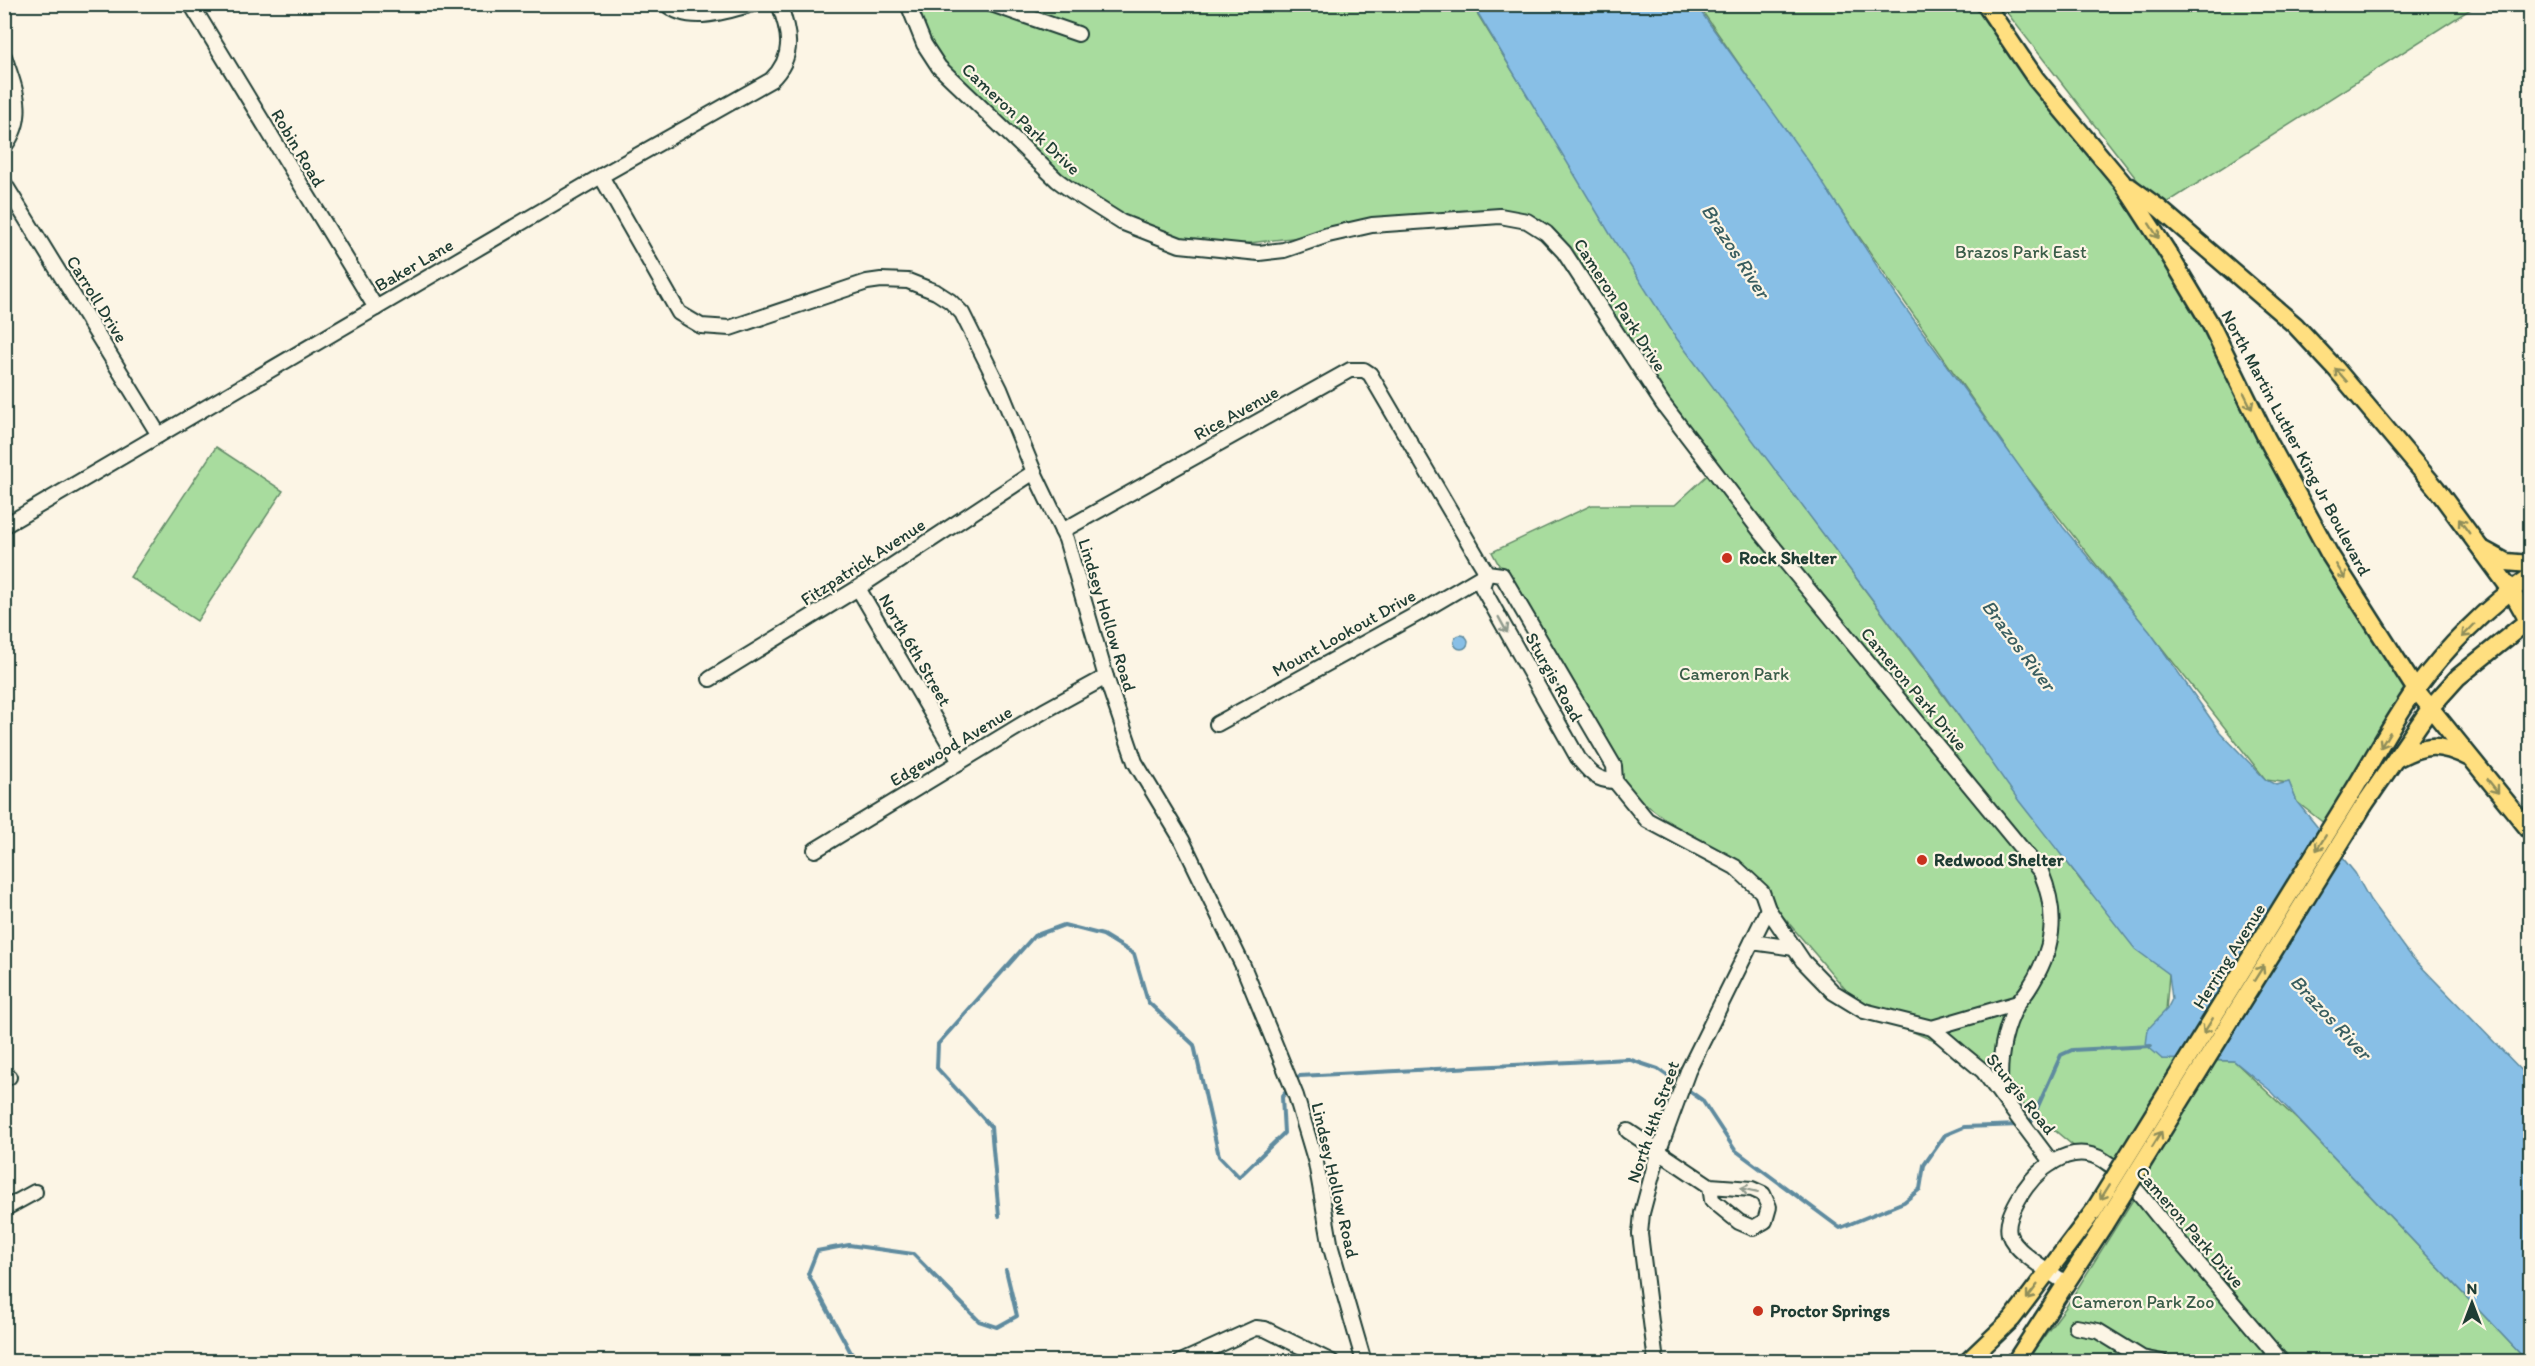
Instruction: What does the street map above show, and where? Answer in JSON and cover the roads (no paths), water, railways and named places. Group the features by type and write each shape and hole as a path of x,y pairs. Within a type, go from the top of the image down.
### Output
{"main road":[{"name":"North Martin Luther King Jr Boulevard","path":"1985,4 2036,79 2122,182 2170,256 2210,323 2266,437 2330,555 2416,690 2530,831"},
{"name":"North Martin Luther King Jr Boulevard","path":"2122,182 2159,208 2295,325 2376,415 2436,488 2511,590 2530,621"},
{"path":"2480,548 2506,562 2530,564"},
{"name":"Herring Avenue","path":"2015,1362 2067,1284 2099,1218 2358,799 2416,690 2451,648 2511,590 2530,577"},
{"name":"Herring Avenue","path":"2358,799 2457,678 2530,621"},
{"path":"2392,760 2426,746 2443,747 2473,760"},
{"name":"Herring Avenue","path":"1967,1362 2012,1319 2048,1271 2099,1218"}],"street":[{"name":"Robin Road","path":"191,4 376,308"},
{"path":"666,4 678,12 695,16 753,4"},
{"name":"Baker Lane","path":"4,526 601,176 771,80 782,67 789,39 788,28 779,4"},
{"name":"Cameron Park Drive","path":"908,4 924,44 939,67 1057,180 1121,222 1180,245 1259,253 1284,250 1328,235 1372,225 1500,216 1527,221 1546,232 1564,252 1663,404 1761,532 2041,872 2052,912 2052,933 2043,963 2028,991 2018,1003 2004,1035 2000,1062 2001,1095"},
{"path":"991,4 1078,34"},
{"path":"4,56 17,92 18,105 14,130 4,147"},
{"name":"Lindsey Hollow Road","path":"601,176 679,313 701,326 712,328 740,326 856,286 881,280 908,281 922,285 950,301 962,313 1000,389 1034,472 1062,531 1106,676 1136,762 1182,840 1243,966 1287,1072 1316,1163 1331,1248 1364,1362"},
{"name":"Carroll Drive","path":"4,183 159,435"},
{"name":"Rice Avenue","path":"1062,531 1350,370 1364,370 1370,374 1403,433"},
{"name":"Sturgis Road","path":"1403,433 1487,573"},
{"name":"Fitzpatrick Avenue","path":"710,679 858,588 1034,472"},
{"name":"Sturgis Road","path":"1487,573 1482,587 1578,758 1594,776 1602,781 1615,781"},
{"name":"Sturgis Road","path":"1487,573 1502,574 1614,766 1615,781 1647,820 1735,867 1762,892 1768,909 1803,961 1833,992 1864,1011 1932,1028 1983,1071 2052,1163 2039,1171 2025,1189 2009,1219 2009,1234 2016,1247 2067,1284"},
{"name":"Mount Lookout Drive","path":"1217,724 1487,573"},
{"name":"North 6th Street","path":"858,588 960,762"},
{"name":"Edgewood Avenue","path":"815,850 1106,676"},
{"name":"North 4th Street","path":"1656,1362 1640,1234 1641,1213 1658,1153 1689,1071 1768,909"},
{"path":"1752,942 1794,948"},
{"path":"1932,1028 2018,1003"},
{"path":"1628,1131 1710,1186"},
{"name":"Cameron Park Drive","path":"2052,1163 2069,1155 2084,1155 2102,1160 2118,1173 2282,1362"},
{"path":"4,1209 35,1192"},
{"path":"2076,1327 2098,1331 2142,1358 2162,1362"},
{"path":"1181,1362 1256,1328 1265,1329 1332,1362"}],"water":[{"name":"Brazos River","path":"1473,5 1696,5 1809,162 1896,295 2063,527 2150,632 2220,732 2266,780 2276,785 2289,782 2297,802 2355,873 2370,900 2411,956 2530,1079 2530,1361 2527,1361 2272,1092 2234,1061 2162,1059 2146,1045 2148,1029 2167,1009 2172,999 2169,974 2135,949 2019,801 1944,695 1677,339 1610,234"},
{"path":"1461,635 1466,637 1468,642 1466,647 1461,649 1456,647 1454,642 1456,637"}],"waterway":[{"path":"999,1216 991,1127 937,1068 938,1044 1034,936 1064,925 1103,935 1134,954 1148,1002 1194,1045 1219,1156 1239,1177 1284,1133 1282,1097 1288,1089"},
{"path":"2027,1124 2030,1124 2061,1055 2072,1050 2151,1046"},
{"path":"1293,1083 1299,1076 1628,1059 1658,1069 1702,1100 1735,1150 1840,1228 1904,1202 1920,1189 1924,1165 1945,1135 1964,1127 2020,1125"},
{"path":"856,1362 808,1274 817,1251 849,1245 913,1254 979,1321 997,1327 1017,1316 1006,1270"}],"place":[{"name":"Rock Shelter","path":"1727,558"},
{"name":"Redwood Shelter","path":"1922,860"},
{"name":"Proctor Springs","path":"1758,1311"}],"park label":[{"name":"Brazos Park East","path":"2021,252"},
{"name":"Cameron Park","path":"1734,674"},
{"name":"Cameron Park Zoo","path":"2143,1302"}]}
